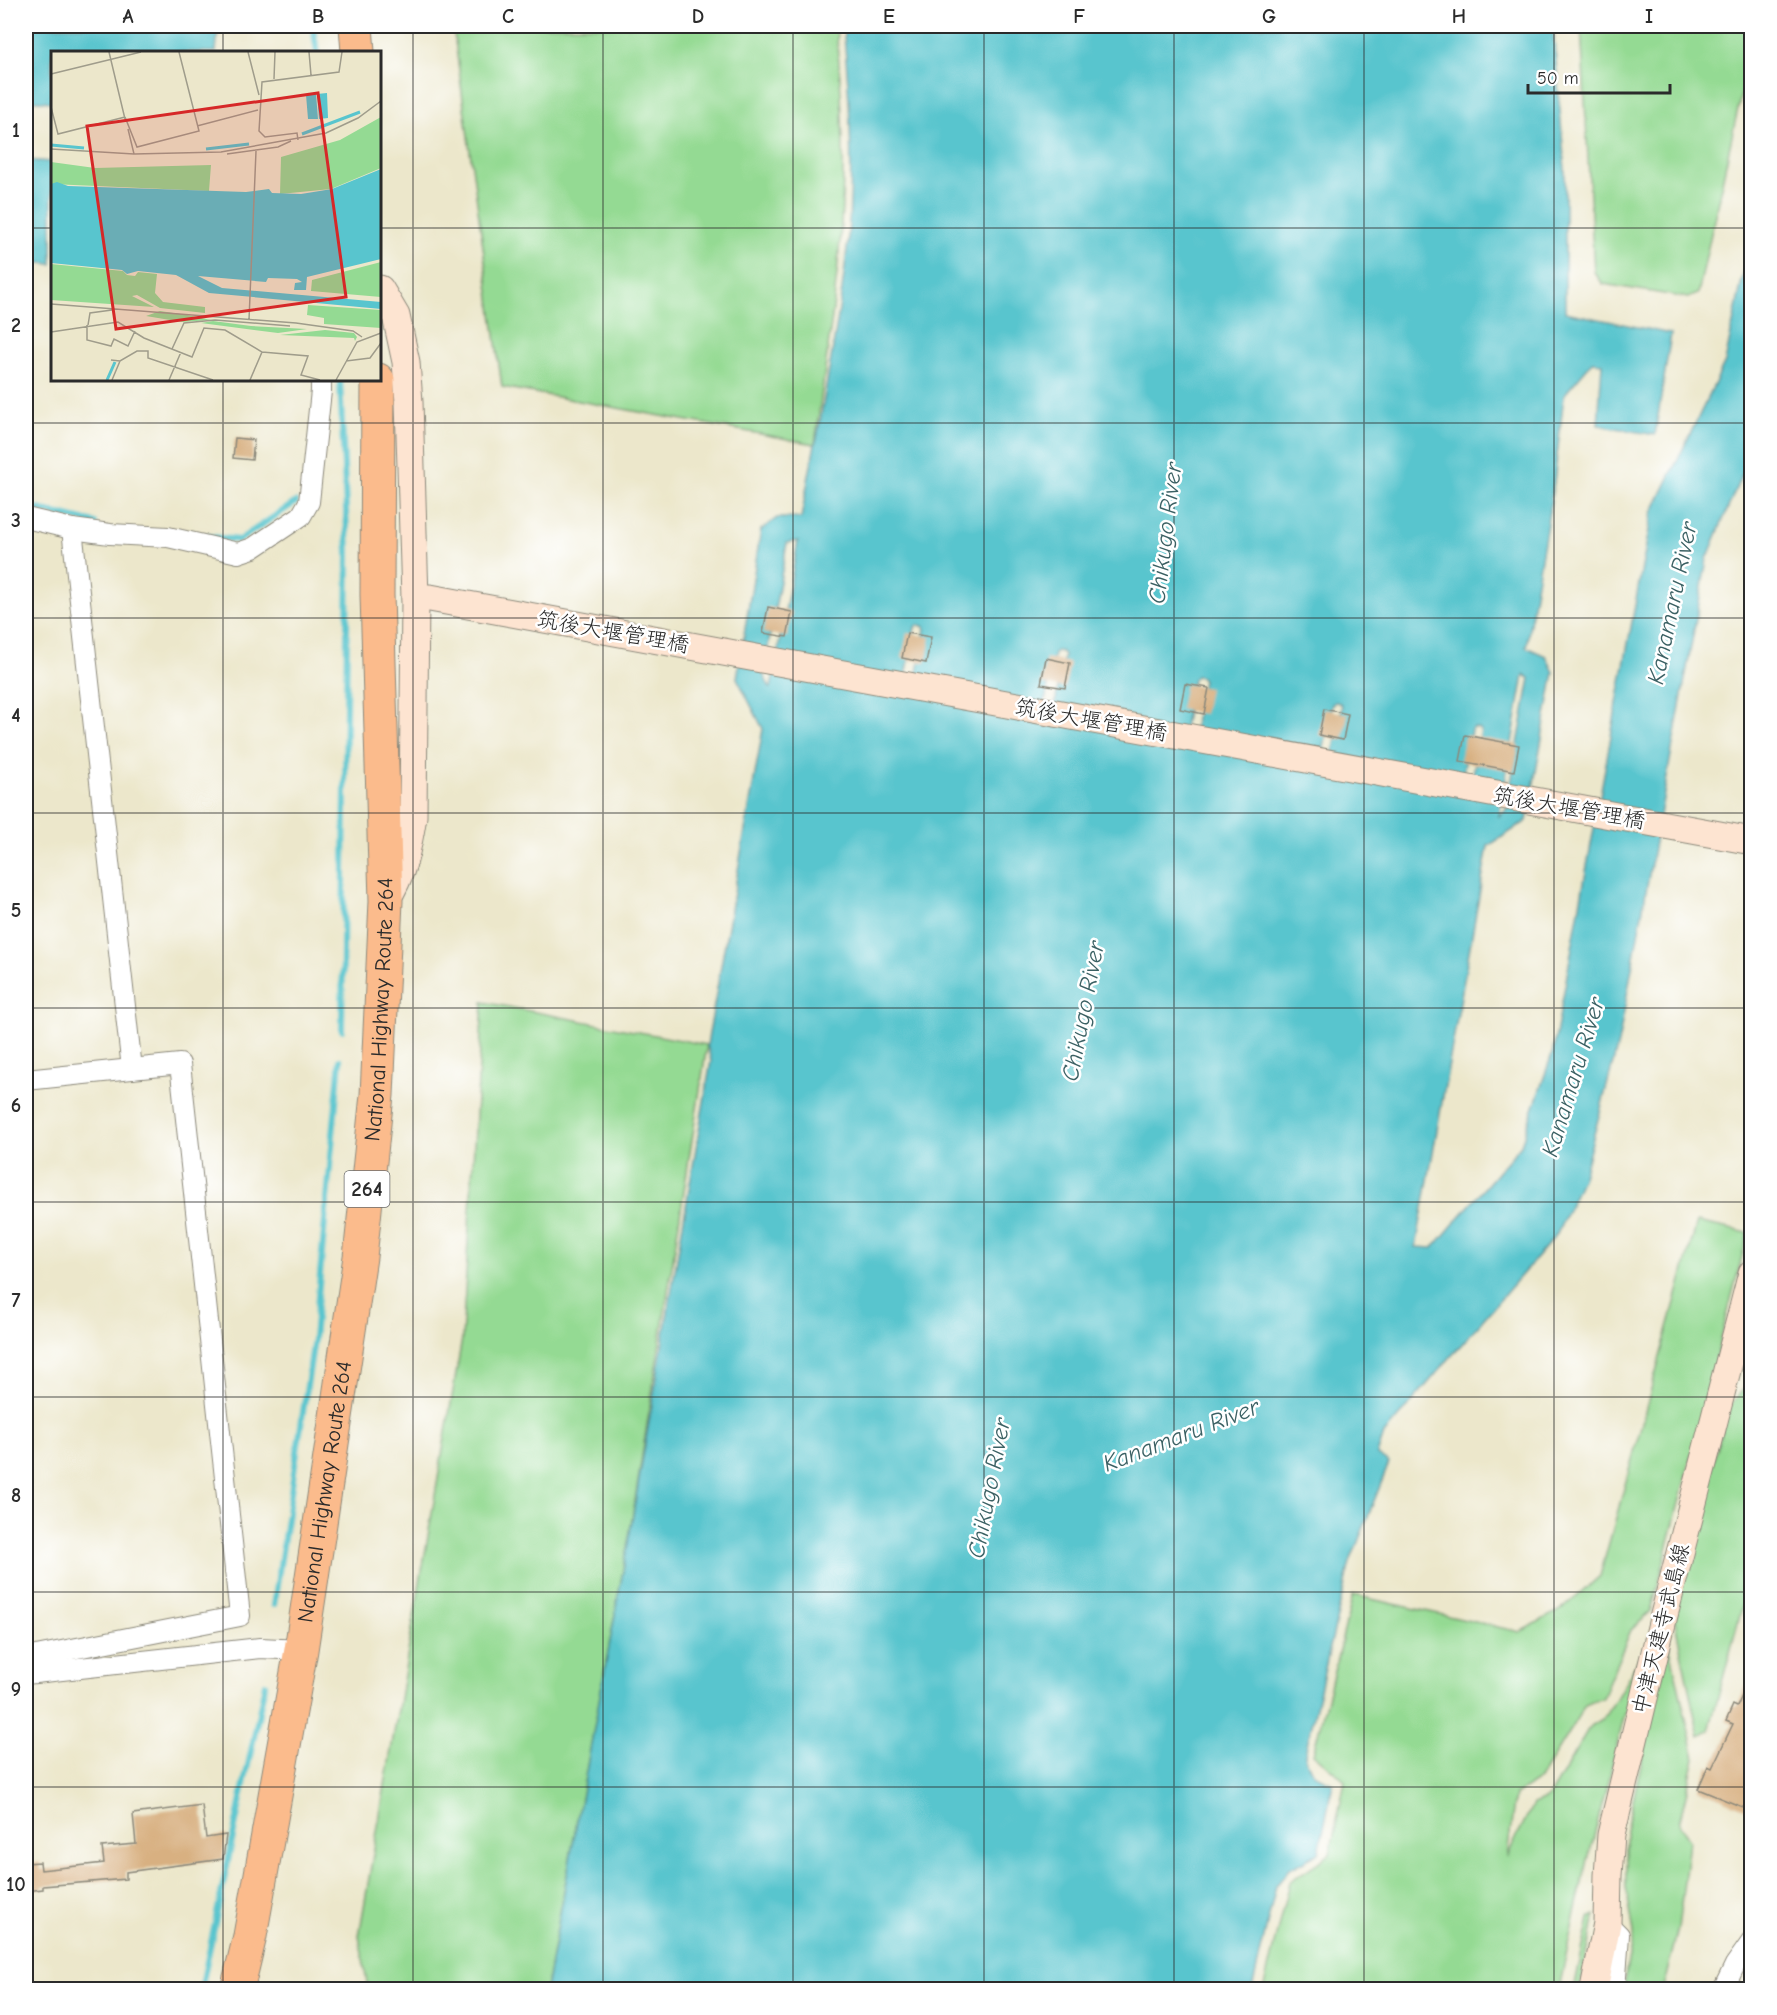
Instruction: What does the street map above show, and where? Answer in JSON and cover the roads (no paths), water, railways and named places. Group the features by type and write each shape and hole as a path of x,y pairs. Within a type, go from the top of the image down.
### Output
{"highway":[{"path":"356,26 358,51"},
{"name":"National Highway Route 264","path":"237,1989 249,1936 301,1650 360,1257 377,1095 386,901 377,595 378,381"}],"street":[{"path":"381,292 396,316 406,362 423,598 413,816 409,843 398,882 386,901"},
{"path":"26,518 72,530 168,537 238,553 253,548 301,516 309,501 321,381"},
{"path":"72,530 132,1069"},
{"name":"筑後大堰管理橋","path":"423,598 1752,841"},
{"path":"26,1080 180,1064 240,1616 26,1658"},
{"name":"中津天建寺武島線","path":"1594,1989 1607,1923 1611,1835 1662,1619 1752,1273"},
{"path":"26,1674 260,1648 301,1650"},
{"path":"1607,1923 1619,1935 1615,1989"},
{"path":"1723,1989 1735,1965 1752,1941"}],"water":[{"path":"26,26 218,28 216,51 51,51 51,102 26,100"},
{"path":"843,26 1553,26 1565,170 1565,312 1671,334 1655,435 1598,425 1602,363 1592,362 1564,395 1554,482 1526,647 1546,656 1554,672 1527,821 1488,846 1416,1247 1433,1248 1521,1145 1553,1051 1652,513 1725,362 1751,237 1751,452 1707,559 1618,1044 1583,1176 1557,1234 1384,1434 1377,1455 1389,1463 1350,1562 1305,1754 1314,1773 1333,1783 1319,1853 1289,1869 1276,1886 1252,1989 546,1990 629,1538 711,1061 707,1045 763,729 737,678 761,530 777,518 801,518 839,310 848,237 851,176","holes":["798,541 770,688 763,674 787,543","923,626 925,629 913,694 903,693 915,627","1062,652 1064,655 1052,720 1042,718 1054,653","1524,675 1530,678 1506,810 1499,816","1196,676 1201,677 1203,680 1191,745 1181,743 1193,679","1340,703 1342,706 1330,771 1320,769 1332,704","1479,729 1481,731 1469,796 1459,795 1471,730"]},
{"path":"26,160 51,162 51,264 26,262"}],"waterway":[{"path":"313,26 317,51"},
{"path":"340,381 348,552 342,1030"},
{"path":"203,536 239,540 296,502"},
{"path":"26,506 95,523"},
{"path":"274,1605 314,1339 340,1060"},
{"path":"201,1990 265,1684"}],"water label":[{"name":"Chikugo River","path":"1165,533"},
{"name":"Kanamaru River","path":"1672,603"},
{"name":"Chikugo River","path":"1083,1011"},
{"name":"Kanamaru River","path":"1573,1077"},
{"name":"Kanamaru River","path":"1181,1435"},
{"name":"Chikugo River","path":"989,1488"}]}
